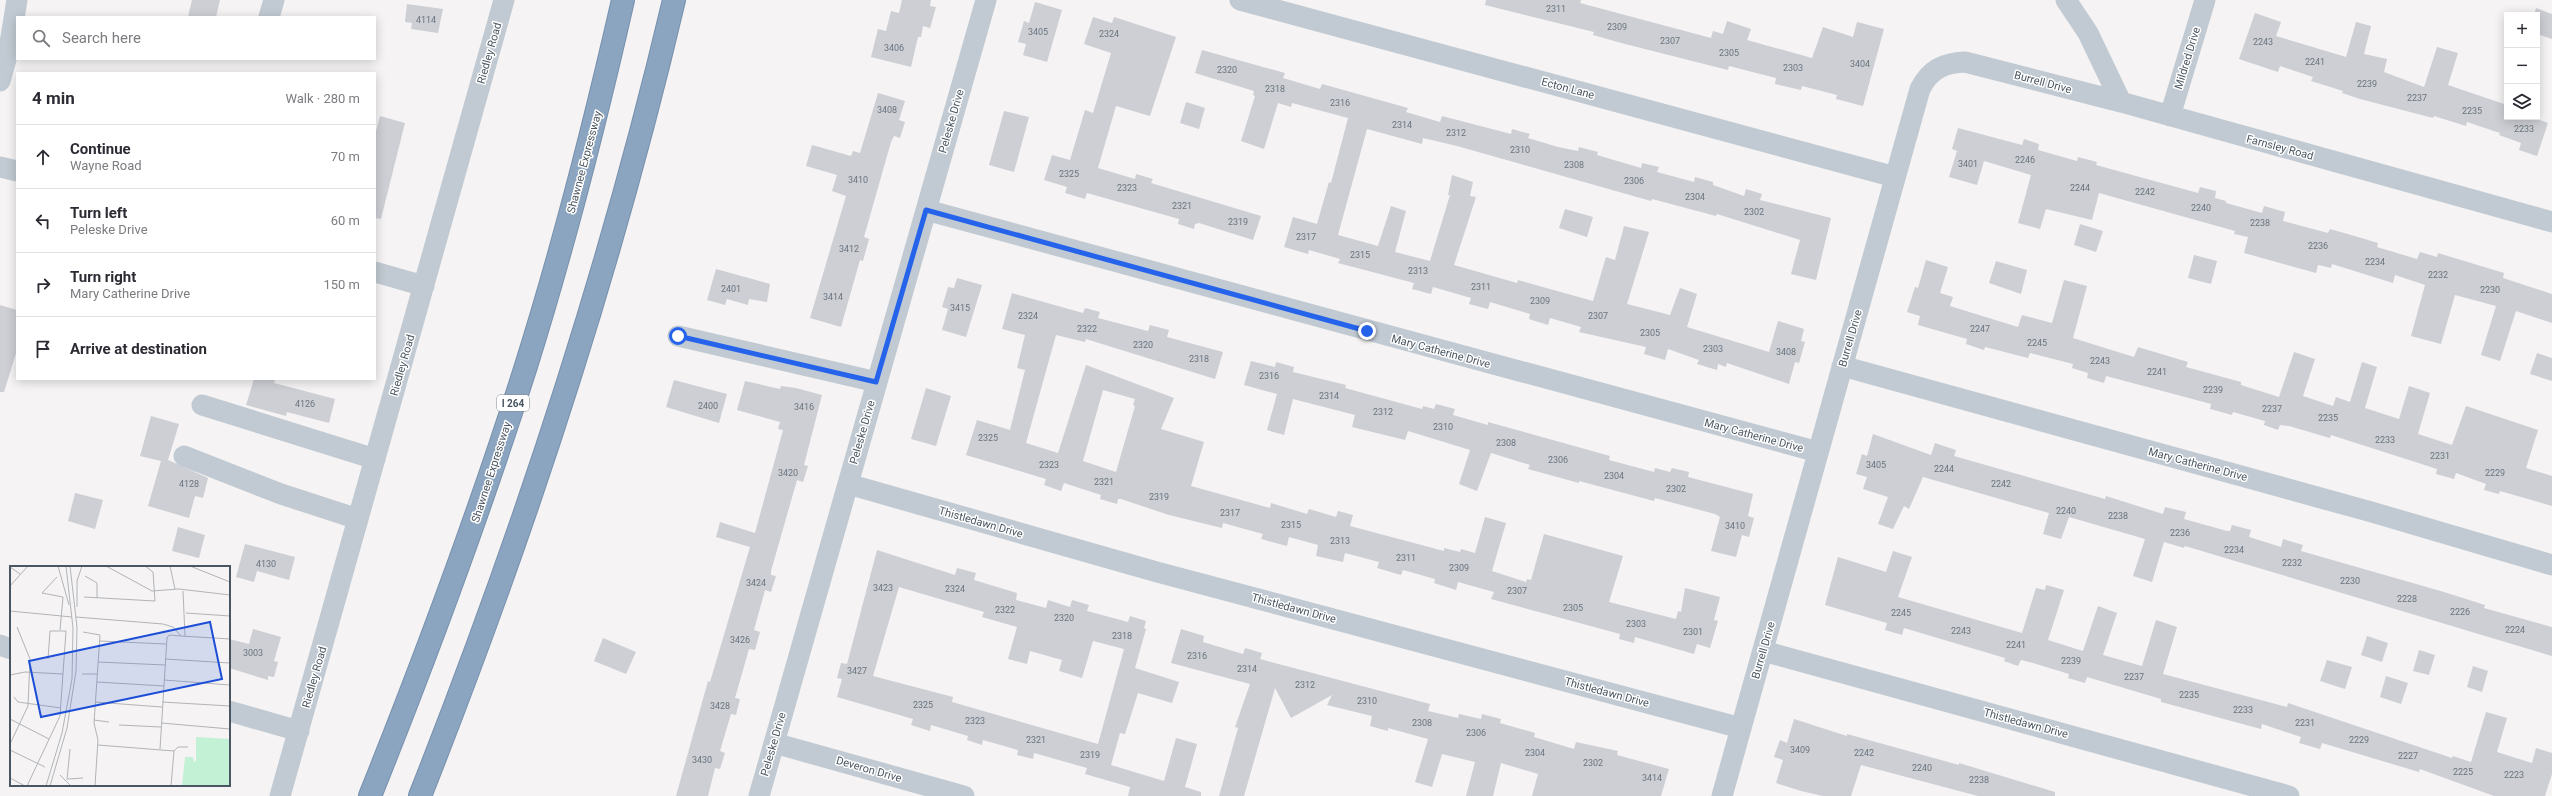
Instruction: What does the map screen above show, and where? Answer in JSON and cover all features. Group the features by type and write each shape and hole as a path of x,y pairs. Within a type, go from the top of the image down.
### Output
{"highway":[{"name":"Shawnee Expressway","path":"370,796 408,700 474,524 526,365 568,225 623,0"},
{"path":"420,796 468,677 549,447 604,269 651,96 674,0"}],"street":[{"path":"0,82 9,49 17,0"},
{"path":"269,16 274,0"},
{"name":"Riedley Road","path":"280,796 504,0"},
{"name":"Peleske Drive","path":"759,796 986,0"},
{"name":"Ecton Lane","path":"1240,0 1895,177"},
{"path":"2066,0 2088,33 2121,102"},
{"name":"Mildred Drive","path":"2170,116 2205,0"},
{"name":"Burrell Drive","path":"1722,796 1895,177 1920,89 1925,79 1936,68 1949,63 1966,62 2121,102"},
{"name":"Farnsley Road","path":"2121,102 2552,222"},
{"path":"0,167 16,171"},
{"name":"Mary Catherine Drive","path":"926,210 1818,452"},
{"path":"376,272 424,286"},
{"path":"678,336 876,382"},
{"name":"Mary Catherine Drive","path":"1842,366 2368,511 2552,565"},
{"path":"202,405 375,459"},
{"path":"184,456 275,492 358,519"},
{"name":"Thistledawn Drive","path":"848,484 1157,572 1741,728"},
{"path":"0,645 10,649"},
{"name":"Thistledawn Drive","path":"1763,652 2289,796"},
{"path":"230,711 298,731"},
{"name":"Deveron Drive","path":"774,743 964,796"}],"building":[{"path":"192,0 220,0 216,16 188,16"},
{"path":"902,0 931,0 930,6 936,7 930,28 923,26 921,37 918,37 911,67 871,57 878,29 886,31 891,11 899,13"},
{"path":"1486,0 1581,0 1580,3 1711,38 1713,31 1723,34 1727,21 1751,29 1747,40 1812,58 1823,27 1853,37 1857,22 1884,29 1863,106 1836,99 1837,95 1802,86 1801,90 1775,84 1776,78 1729,66 1728,70 1593,35 1594,32 1485,5"},
{"path":"1035,2 1062,10 1047,62 1023,55 1026,44 1018,42 1024,21 1029,23"},
{"path":"407,4 443,9 438,33 411,29 412,23 405,22"},
{"path":"2536,8 2552,14 2552,39 2540,35 2540,12 2535,12"},
{"path":"2255,13 2281,22 2276,36 2346,57 2356,22 2371,26 2364,54 2387,59 2384,72 2424,87 2437,47 2458,53 2448,85 2504,104 2504,120 2540,120 2548,123 2537,156 2519,150 2521,143 2499,135 2500,133 2467,122 2466,126 2434,116 2433,118 2360,99 2342,93 2343,91 2311,81 2313,77 2280,66 2278,72 2239,59"},
{"path":"1093,17 1112,23 1114,17 1176,37 1150,116 1116,106 1098,168 1135,179 1136,174 1153,179 1151,183 1261,216 1253,240 1199,223 1195,224 1194,229 1178,224 1179,219 1087,193 1085,199 1065,193 1067,187 1044,180 1052,155 1070,160 1085,110 1093,113 1111,53 1084,44"},
{"path":"1202,50 1285,73 1283,78 1320,89 1322,84 1408,108 1406,112 1440,122 1442,116 1511,134 1512,129 1530,134 1528,138 1558,147 1578,151 1579,147 1598,152 1597,155 1641,168 1642,163 1659,167 1657,172 1694,182 1695,177 1713,182 1713,185 1744,196 1746,189 1762,194 1760,200 1831,218 1816,280 1791,274 1800,240 1717,214 1716,216 1652,199 1651,201 1457,146 1423,138 1422,144 1367,129 1338,235 1378,246 1391,206 1406,211 1395,252 1430,261 1450,195 1448,195 1452,175 1473,182 1470,196 1476,197 1454,265 1517,283 1518,280 1593,301 1606,257 1615,260 1624,226 1649,232 1627,304 1670,315 1680,288 1697,294 1687,327 1769,352 1778,321 1804,329 1801,341 1805,342 1799,363 1795,362 1789,384 1727,363 1726,367 1718,364 1717,370 1697,364 1699,360 1668,349 1665,360 1644,354 1646,347 1579,332 1581,327 1550,318 1548,325 1529,319 1530,314 1490,302 1488,309 1469,304 1471,298 1433,287 1431,294 1412,289 1414,283 1338,263 1340,259 1309,250 1308,254 1284,247 1293,217 1317,224 1329,182 1331,183 1348,118 1292,103 1291,107 1278,103 1264,149 1241,141 1255,96 1253,95 1254,91 1195,73"},
{"path":"878,93 905,101 899,120 905,122 900,138 894,136 891,142 864,237 869,239 863,261 860,260 841,327 810,318 846,196 832,191 837,175 806,166 812,145 851,156 853,151 860,153"},
{"path":"1186,102 1205,108 1199,129 1180,123"},
{"path":"1004,111 1029,117 1014,172 989,165"},
{"path":"380,116 405,123 381,219 376,218 376,131"},
{"path":"1958,128 2022,145 2024,139 2039,144 2038,150 2077,161 2078,157 2097,162 2096,165 2198,193 2200,187 2216,191 2215,198 2226,201 2226,203 2262,213 2264,206 2285,212 2283,221 2328,233 2330,229 2378,243 2377,247 2417,259 2420,252 2437,257 2438,253 2504,273 2503,278 2552,294 2552,323 2516,311 2500,361 2481,355 2496,306 2455,295 2441,344 2411,336 2425,285 2395,275 2393,283 2332,264 2331,268 2318,265 2316,273 2244,253 2248,237 2234,234 2235,231 2099,193 2092,220 2046,209 2040,229 2018,223 2031,175 1984,161 1977,185 1949,177 1957,151 1952,149"},
{"path":"1565,209 1593,217 1587,237 1559,228"},
{"path":"2080,224 2103,231 2096,252 2074,245"},
{"path":"2194,255 2217,261 2211,284 2188,278"},
{"path":"1926,260 1948,267 1940,293 1953,297 1950,306 2018,327 2022,315 2052,323 2064,280 2087,286 2073,338 2134,357 2138,347 2188,362 2186,367 2241,382 2241,385 2279,397 2294,352 2315,359 2303,396 2333,406 2336,397 2350,402 2362,362 2377,367 2365,408 2399,419 2409,386 2430,393 2418,434 2452,445 2466,406 2538,430 2526,468 2552,476 2552,506 2500,491 2499,494 2484,490 2486,484 2456,473 2454,479 2436,474 2437,469 2331,435 2330,438 2289,426 2280,425 2278,430 2264,425 2265,421 2233,412 2232,415 2210,409 2211,404 2106,376 2104,383 2087,378 2088,373 2072,368 2073,364 2030,353 2028,358 1985,347 1984,350 1966,344 1967,339 1918,325 1920,316 1907,312 1915,287 1918,288"},
{"path":"1996,261 2027,270 2021,294 1989,283"},
{"path":"716,269 770,284 767,302 749,299 748,305 727,299 725,305 707,300"},
{"path":"957,278 982,285 966,337 942,330 948,309 942,307 948,287 954,288"},
{"path":"1012,293 1083,313 1085,308 1100,312 1098,318 1148,331 1150,325 1169,330 1167,337 1223,352 1215,379 1086,339 1085,342 1056,335 1026,443 1058,453 1086,365 1174,398 1161,429 1204,442 1191,486 1270,508 1271,503 1307,514 1309,509 1336,517 1338,511 1353,515 1350,526 1444,551 1444,548 1460,552 1461,549 1475,553 1485,517 1506,523 1492,571 1526,582 1527,579 1531,580 1544,534 1623,556 1609,602 1676,619 1678,611 1681,612 1685,588 1720,597 1714,620 1718,621 1710,648 1697,644 1694,654 1635,637 1634,643 1619,639 1620,634 1491,599 1494,592 1458,582 1456,590 1434,583 1435,579 1403,570 1401,575 1377,568 1379,562 1345,553 1343,562 1316,556 1318,545 1289,537 1287,546 1261,539 1263,534 1223,523 1222,528 1169,515 1121,499 1118,499 1117,504 1100,499 1101,495 1064,483 1061,491 1044,485 1046,479 966,455 977,420 1010,430 1025,370 1017,368 1025,335 1002,329","holes":["1103,390 1135,399 1133,405 1135,406 1116,472 1083,461"]},
{"path":"0,305 16,310 16,353 4,392 0,392"},
{"path":"2537,353 2552,358 2552,381 2530,374"},
{"path":"1251,361 1275,367 1276,362 1294,367 1293,372 1346,385 1345,388 1422,409 1423,406 1434,409 1436,404 1455,409 1453,415 1488,425 1488,422 1610,456 1609,460 1654,472 1655,468 1670,472 1672,468 1689,472 1688,477 1753,494 1748,516 1754,518 1749,537 1742,535 1736,557 1711,551 1720,517 1715,514 1655,498 1654,501 1579,481 1579,483 1528,469 1530,465 1491,453 1477,491 1459,484 1470,450 1408,431 1405,440 1352,427 1355,415 1293,399 1284,435 1267,430 1277,394 1244,385"},
{"path":"254,380 275,380 274,383 335,399 329,423 287,412 286,416 246,405"},
{"path":"674,380 727,394 719,423 666,407"},
{"path":"745,381 780,389 781,386 796,388 822,395 804,465 808,466 803,482 797,480 771,571 771,575 776,576 771,592 765,590 754,630 760,632 755,650 749,649 735,698 740,699 736,715 731,714 720,751 725,753 720,769 715,768 708,796 676,796 708,681 710,682 750,547 716,537 720,522 755,533 783,430 778,429 780,422 737,410"},
{"path":"926,388 951,396 936,446 911,439"},
{"path":"151,416 179,424 168,460 208,478 203,498 195,496 189,518 148,506 161,461 140,456"},
{"path":"1873,434 1931,455 1935,443 1956,450 1954,456 2105,499 2106,496 2163,514 2165,507 2186,512 2184,519 2227,531 2230,531 2232,525 2251,530 2249,537 2281,547 2283,539 2303,545 2301,551 2444,592 2485,605 2484,608 2552,627 2552,656 2185,546 2184,548 2164,542 2152,582 2133,576 2145,539 2069,517 2061,539 2043,534 2049,513 1923,477 1909,509 1904,506 1893,529 1878,524 1888,497 1863,489 1867,477 1856,474 1862,454 1867,456"},
{"path":"75,493 103,500 95,529 68,521"},
{"path":"178,527 205,535 199,558 172,551"},
{"path":"245,544 295,557 289,580 257,571 254,582 236,577"},
{"path":"877,550 955,575 957,568 976,573 974,580 1017,593 1016,600 1046,608 1048,600 1070,607 1072,600 1089,605 1087,611 1128,622 1130,616 1146,621 1144,628 1146,629 1135,668 1179,682 1172,703 1138,693 1125,734 1120,733 1111,765 1164,781 1176,738 1197,744 1185,787 1201,792 1201,796 1128,796 1130,787 1085,774 1087,768 1034,753 1033,759 1017,755 1018,750 983,740 982,745 967,740 968,736 931,725 930,731 911,725 913,719 837,697 842,679 837,678 841,663 847,664","holes":["899,587 984,612 982,617 1017,627 1008,659 1027,664 1030,651 1062,660 1059,671 1082,678 1093,641 1124,649 1098,744 952,702 953,697 873,676"]},
{"path":"1893,551 1912,557 1898,597 2022,633 2036,588 2045,590 2046,585 2064,590 2048,640 2083,651 2098,606 2117,613 2103,655 2142,666 2156,620 2177,627 2163,674 2287,707 2288,703 2452,758 2453,756 2471,762 2486,712 2507,718 2497,752 2532,763 2536,748 2552,753 2552,774 2545,796 2494,796 2420,769 2419,772 2322,743 2320,749 2299,743 2301,737 2262,724 2261,729 2161,702 2161,699 2087,677 2085,683 2068,678 2069,674 2021,660 2018,666 2004,661 2005,658 1904,628 1902,635 1885,630 1887,623 1825,605 1838,557 1886,572"},
{"path":"253,629 281,637 274,661 278,662 274,677 268,676 268,680 230,668 230,639 249,644"},
{"path":"1181,629 1204,636 1203,642 1243,654 1245,648 1262,653 1260,659 1430,704 1428,711 1458,718 1459,714 1481,719 1482,714 1501,719 1500,723 1535,733 1534,737 1574,749 1576,742 1618,751 1617,755 1669,769 1661,796 1532,796 1538,774 1501,763 1493,796 1466,796 1475,762 1442,754 1432,787 1415,782 1428,739 1388,728 1388,731 1370,726 1372,716 1327,705 1332,695 1291,718 1275,688 1244,796 1219,796 1238,728 1235,727 1250,684 1171,663"},
{"path":"2367,636 2388,643 2382,662 2361,655"},
{"path":"603,638 636,652 626,674 594,661"},
{"path":"2419,650 2435,655 2429,675 2413,671"},
{"path":"2327,660 2352,667 2345,689 2320,681"},
{"path":"2473,666 2488,671 2482,692 2467,687"},
{"path":"2386,676 2408,683 2401,704 2380,697"},
{"path":"1794,719 1847,736 1847,734 1959,765 1959,763 2055,792 2055,796 1978,796 1861,765 1851,796 1823,796 1801,791 1776,783 1783,760 1774,757 1780,740 1787,743"}],"route":[{"path":"678,336 876,382 926,210 1367,331"}]}
